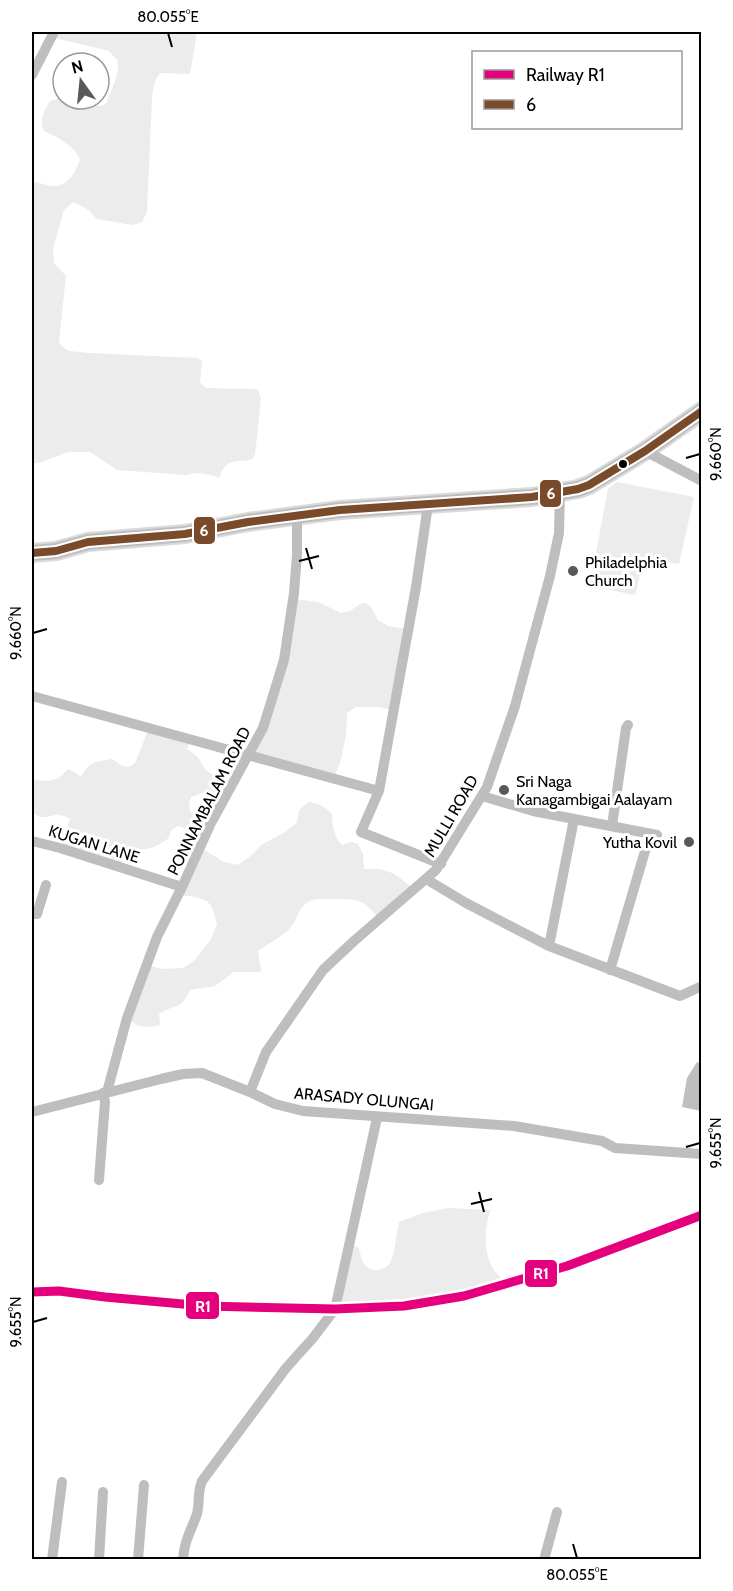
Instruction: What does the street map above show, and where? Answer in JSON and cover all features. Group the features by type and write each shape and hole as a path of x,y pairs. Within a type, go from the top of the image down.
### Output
{"highway":[{"path":"32,553 56,551 88,542 185,534 248,522 340,510 532,497 560,492 590,485 645,451 702,411"}],"street":[{"path":"32,75 54,32"},
{"path":"645,451 702,481"},
{"name":"MULLI ROAD","path":"250,1092 266,1052 323,970 441,864 487,787 515,706 550,576 559,533 560,492"},
{"path":"428,505 416,587 379,791 361,832 441,864"},
{"name":"PONNAMBALAM ROAD","path":"99,1180 105,1092 127,1018 157,937 211,823 263,729 284,660 295,583 297,515"},
{"path":"32,696 379,791"},
{"path":"612,826 628,725"},
{"path":"482,796 533,811 654,835 610,970"},
{"path":"549,946 574,819"},
{"name":"KUGAN LANE","path":"32,842 60,848 182,887"},
{"path":"426,879 466,903 549,946 610,970 680,996 702,986"},
{"path":"32,914 37,915 46,885"},
{"name":"ARASADY OLUNGAI","path":"32,1112 183,1074 202,1073 275,1104 303,1111 514,1126 602,1142 615,1148 702,1154"},
{"path":"183,1560 184,1546 198,1511 202,1480 286,1368 313,1338 334,1309 377,1118"},
{"path":"52,1560 62,1482"},
{"path":"138,1560 144,1485"},
{"path":"99,1560 104,1492"},
{"path":"544,1560 556,1512"}],"shaded area":[{"path":"54,32 197,32 190,74 161,73 154,84 147,212 142,222 132,225 97,219 87,209 73,202 64,210 53,249 54,263 66,276 59,342 63,347 69,351 89,353 197,358 202,361 200,382 206,388 257,389 261,398 255,455 251,460 227,464 219,478 194,473 186,475 117,470 90,452 68,452 39,463 32,463 32,182 58,186 67,182 80,160 70,146 44,131 43,115 51,101 51,111 111,111 111,91 118,71 118,61 111,51 51,37"},
{"path":"617,482 694,497 679,564 644,559 635,595 590,586 608,488"},
{"path":"293,599 319,602 341,613 366,603 378,620 388,626 408,629 393,710 356,707 347,713 341,760 334,778 248,754 263,728"},
{"path":"149,728 191,739 187,749 198,758 205,770 231,785 221,804 202,793 191,797 189,808 191,812 196,817 211,823 204,839 179,826 172,830 169,838 155,846 147,849 131,848 126,851 120,867 60,848 70,819 59,815 42,817 32,812 32,780 49,781 59,778 68,769 81,777 90,765 112,759 124,766 132,765 135,763"},
{"path":"309,802 322,806 332,814 334,830 342,845 351,842 358,844 363,854 364,869 380,869 391,873 414,889 379,920 369,907 359,901 319,899 310,901 302,908 289,929 258,951 261,972 234,972 215,986 190,990 181,1004 159,1014 160,1025 142,1026 127,1018 148,961 153,967 183,968 194,961 211,939 217,924 212,907 207,901 191,896 177,896 200,847 224,862 238,865 261,845 285,832 297,822 299,811"},
{"path":"697,1062 701,1063 701,1111 682,1107 687,1078"},
{"path":"448,1208 491,1210 487,1224 486,1248 495,1272 508,1283 464,1296 404,1306 335,1309 353,1245 359,1248 366,1266 373,1270 385,1268 394,1252 399,1222 423,1213"}],"rail line":[{"name":"R1","path":"32,1292 59,1291 205,1306 335,1309 404,1306 464,1296 567,1266 702,1215"}],"transit line":[{"name":"6","path":"32,553 56,551 88,542 185,534 248,522 340,510 532,497 578,489 589,485 645,451 702,411"}],"place":[{"name":"Philadelphia Church","path":"573,571"},
{"name":"Sri Naga Kanagambigai Aalayam","path":"504,790"},
{"name":"Yutha Kovil","path":"689,842"}]}
